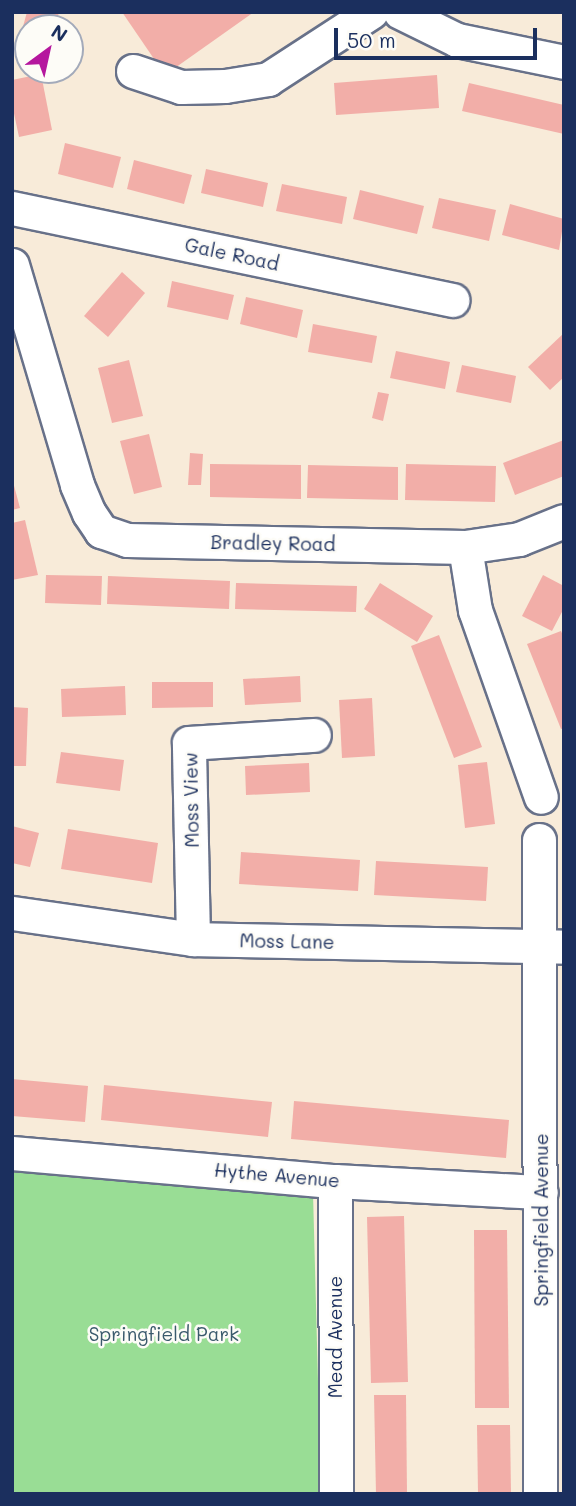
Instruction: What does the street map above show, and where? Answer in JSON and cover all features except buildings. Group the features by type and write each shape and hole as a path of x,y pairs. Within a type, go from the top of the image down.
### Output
{"street":[{"path":"133,71 181,87 225,86 268,79 371,12"},
{"path":"400,12 457,40 564,62"},
{"name":"Gale Road","path":"12,208 452,300"},
{"name":"Bradley Road","path":"12,265 77,485 89,513 101,531 128,540 465,547 519,539 564,521"},
{"path":"465,547 475,610 541,797"},
{"name":"Moss View","path":"193,939 189,743 314,735"},
{"path":"539,840 550,947"},
{"name":"Moss Lane","path":"12,913 193,939 550,947"},
{"name":"Springfield Avenue","path":"540,1494 541,1192 550,947"},
{"name":"Hythe Avenue","path":"12,1153 334,1181 541,1192"},
{"name":"Mead Avenue","path":"334,1181 336,1494"}],"green space":[{"name":"Springfield Park","path":"12,1168 313,1193 321,1494 12,1494"}]}
